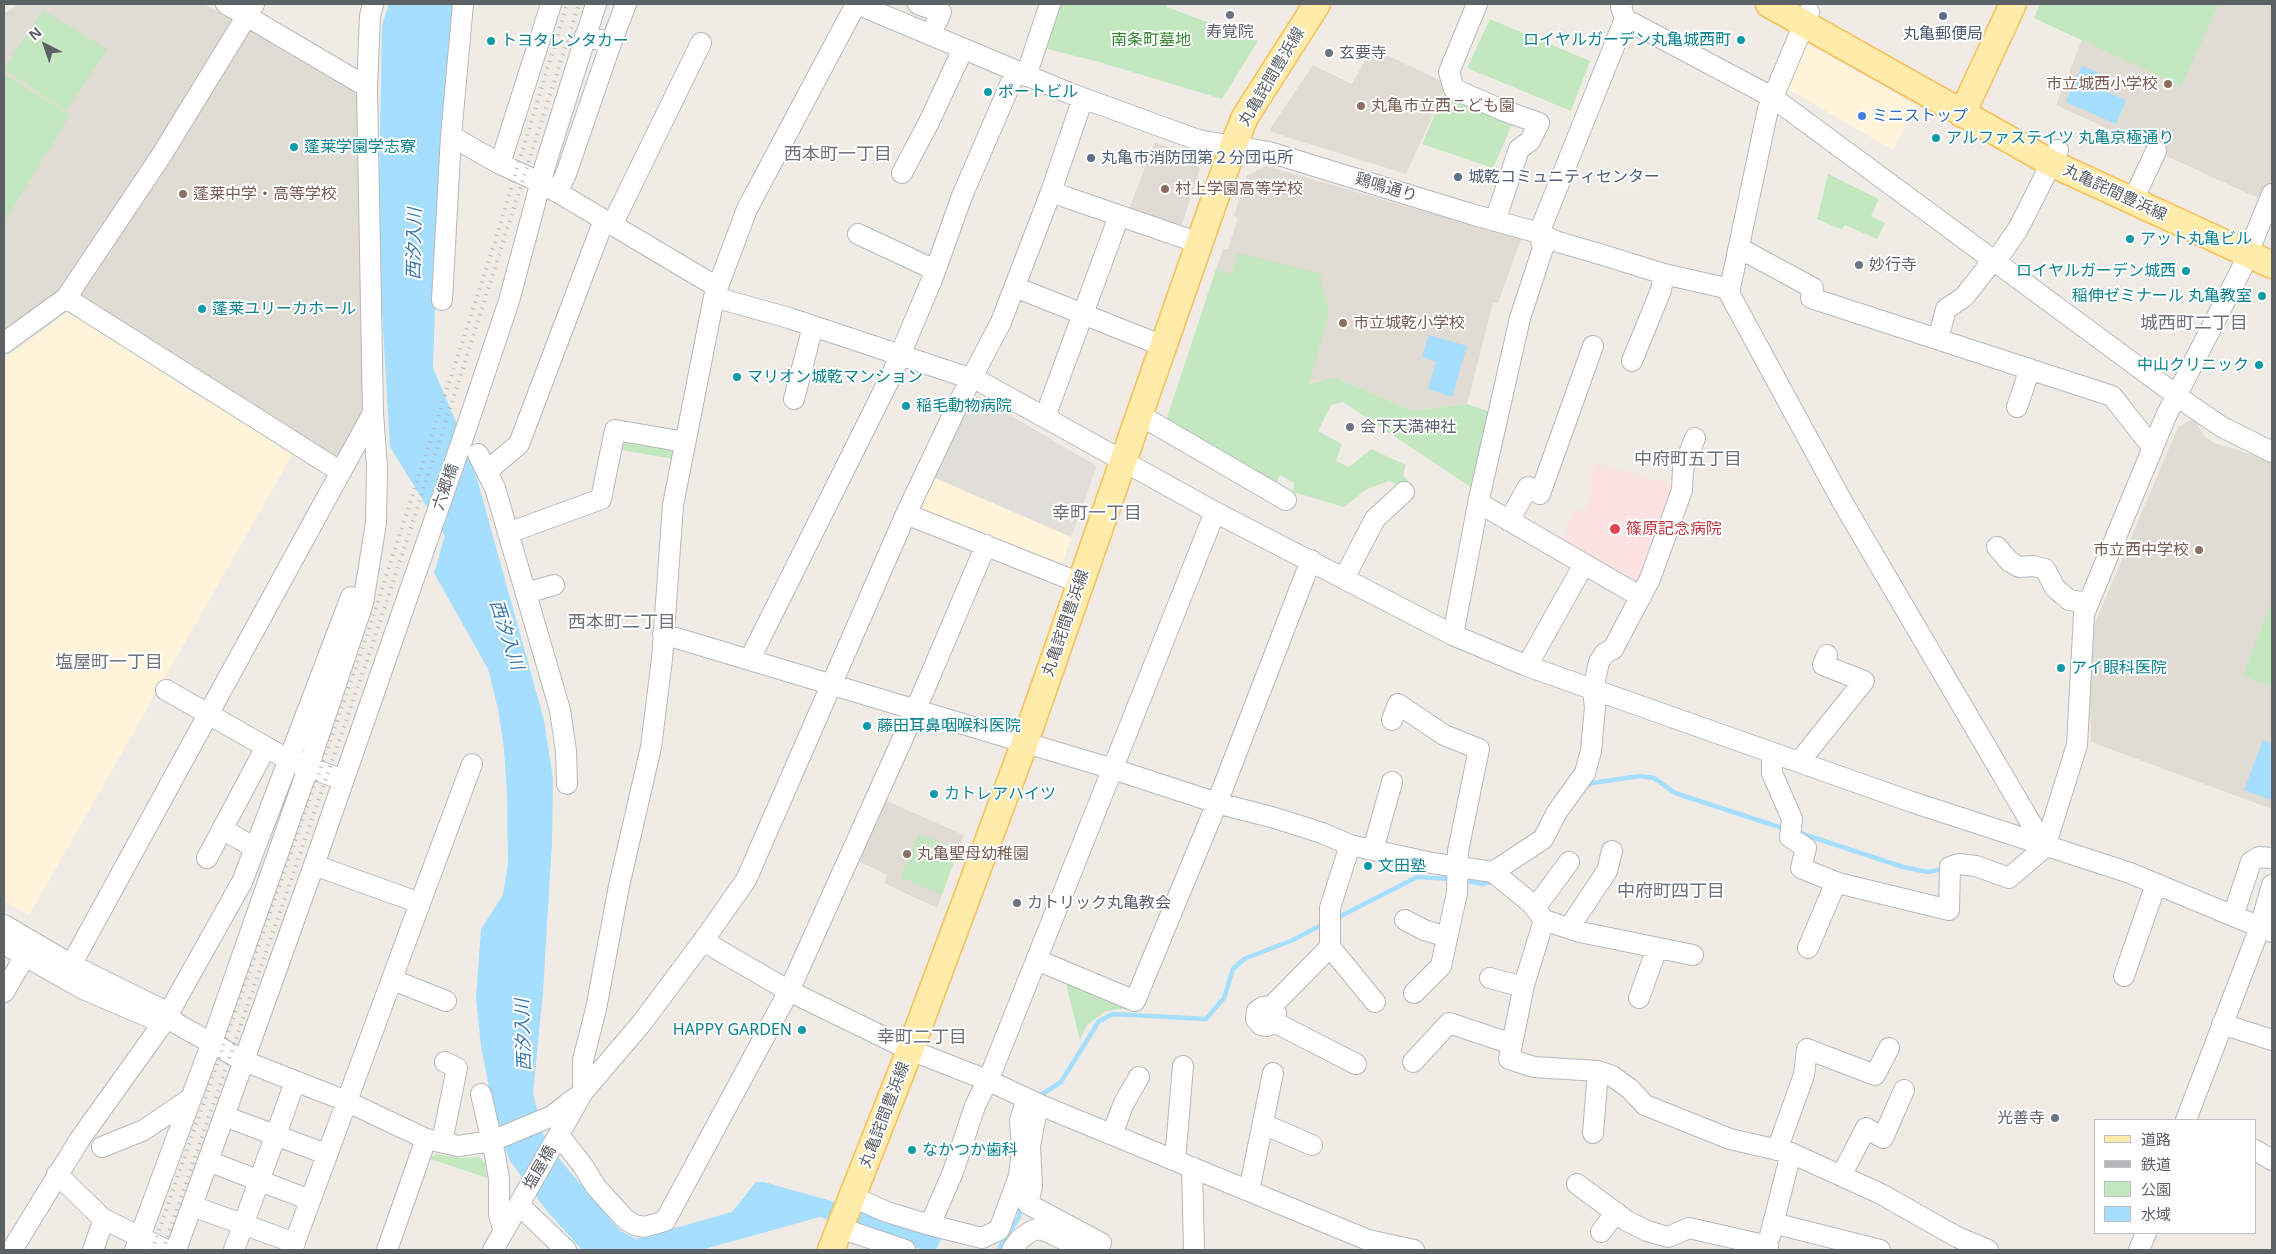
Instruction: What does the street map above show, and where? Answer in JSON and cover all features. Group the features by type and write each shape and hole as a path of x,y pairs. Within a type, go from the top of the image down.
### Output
{"main road":[{"name":"丸亀詫間豊浜線","path":"835,1239 910,1050 1025,742 1122,459 1234,144 1245,116 1317,4"},
{"path":"1769,4 1803,13 2055,157 2258,245 2272,265"},
{"path":"1965,107 2013,4"}],"street":[{"path":"226,4 250,10 367,87"},
{"path":"138,1244 212,1042 308,768 363,603 376,522 377,467 372,413 367,87 370,16 373,4"},
{"path":"442,300 451,136 463,4"},
{"path":"500,164 551,4"},
{"path":"549,188 585,36 596,4"},
{"path":"549,188 566,174 626,4"},
{"path":"583,1092 582,1060 596,1009 619,886 651,747 661,668 673,505 716,292 747,209 857,4"},
{"name":"鶏鳴通り","path":"857,4 1021,74 1198,140 1234,144 1269,152 1539,233 1555,241 1664,274 1730,289"},
{"path":"918,4 941,12 932,36"},
{"path":"750,659 873,415 935,270 962,196 1021,74 1050,4"},
{"path":"1477,4 1449,72 1454,89 1502,110 1539,123 1530,141 1519,150 1495,221"},
{"path":"1453,635 1478,503 1520,318 1543,248 1539,233 1621,8 1772,97 2222,427 2272,452"},
{"path":"4,344 66,298 160,156 250,10"},
{"path":"1803,13 1772,97 1729,293 1843,503 2045,847"},
{"path":"585,36 611,43"},
{"path":"567,784 566,751 560,710 495,488 483,462 519,444 608,222 701,43"},
{"path":"902,173 929,122 963,49"},
{"path":"4,925 29,950 68,972 161,1009 170,1021 244,1061 346,1101 434,1141 458,1146 495,1140 552,1116 583,1092 641,1024 746,880 906,514 1001,322 1051,192 1083,98"},
{"path":"451,136 608,222 716,292 899,356 972,378 1122,459 1215,512 1312,560 1453,635 1527,666 1593,690 2045,847 2130,873 2266,929"},
{"path":"2136,193 2156,151"},
{"path":"1938,339 1946,309 1964,297 1990,264 1996,261 2018,229 2055,157"},
{"name":"六郷橋","path":"176,1250 314,865 549,188"},
{"path":"1051,192 1199,243"},
{"path":"1776,754 1772,762 1772,773 1792,819 1791,832 1806,848 1801,868 1836,882 1949,910 1950,867 1959,864 1976,866 2008,878 2045,847 2077,745 2084,614 2166,416 2241,270 2258,245 2272,194"},
{"path":"1045,417 1119,216"},
{"path":"858,234 935,270"},
{"path":"1739,248 1813,288 1810,298 2112,396 2154,448"},
{"path":"1632,361 1661,290 1664,274"},
{"path":"1015,287 1163,346"},
{"path":"66,298 341,472"},
{"path":"794,399 814,326"},
{"path":"1509,521 1528,487 1540,494 1593,346"},
{"path":"2017,407 2030,369"},
{"path":"68,972 372,413"},
{"path":"1138,414 1286,500"},
{"path":"508,533 601,499 615,430 685,442"},
{"path":"1498,876 1543,839 1556,812 1586,773 1591,752 1595,707 1593,690 1598,662 1605,653 1613,648 1650,579 1682,490 1682,469 1695,438"},
{"path":"1344,578 1375,519 1404,492"},
{"path":"1478,503 1641,597"},
{"path":"930,1225 953,1172 976,1106 1215,512"},
{"path":"906,514 1080,583"},
{"path":"12,1250 57,1174 111,1095 170,1021 242,882 351,598 376,522"},
{"path":"557,1137 583,1166 596,1187 626,1220 635,1226 644,1227 665,1221 789,991 916,709 986,545"},
{"path":"1997,547 2010,561 2019,567 2034,566 2045,569 2055,588 2069,600 2088,603"},
{"path":"1036,960 1135,1000 1217,803 1312,560"},
{"path":"1527,666 1584,564"},
{"path":"526,593 554,585"},
{"path":"663,634 1025,742 1217,803 1322,833 1350,845 1458,873 1498,876 1539,914 1569,928 1693,955"},
{"path":"1800,762 1864,681 1823,665 1827,656"},
{"path":"166,690 289,760 343,780"},
{"path":"1392,720 1398,704 1444,735 1479,749 1458,851 1458,873 1441,966 1414,993"},
{"path":"207,858 266,747"},
{"path":"192,1206 243,1224 293,1247 472,764"},
{"path":"1372,850 1392,782"},
{"path":"222,829 255,848"},
{"path":"1350,845 1330,911 1330,939 1375,1002"},
{"path":"1569,928 1607,871 1612,852"},
{"path":"2233,916 2251,862 2259,857 2272,858"},
{"path":"1569,862 1539,914 1509,1059 1534,1066 1598,1071 1612,1076 1630,1089 1645,1105 1730,1139 1784,1151 1881,1194 1957,1237 1988,1250"},
{"path":"314,865 420,903"},
{"path":"1808,948 1836,882"},
{"path":"2124,976 2156,884"},
{"path":"2192,1118 2222,1024 2266,929 2272,885"},
{"path":"1405,920 1424,930 1447,937"},
{"path":"1330,939 1273,1014 1356,1064"},
{"path":"703,941 789,991 910,1050 988,1080 1033,1101 1368,1240 1414,1250"},
{"path":"4,944 29,950"},
{"path":"1639,998 1657,948"},
{"path":"4,992 29,950"},
{"path":"1490,978 1523,988"},
{"path":"393,980 446,1001"},
{"path":"1413,1062 1448,1023 1512,1044"},
{"path":"2222,1024 2272,1040"},
{"path":"1577,1184 1616,1212 1647,1231 1668,1237 1689,1228 1767,1248 1773,1223 1784,1151 1804,1075 1807,1049 1876,1075 1888,1048"},
{"path":"387,1250 434,1141 457,1068 445,1062"},
{"path":"1183,1066 1183,1163 1194,1250"},
{"path":"1593,1132 1598,1071"},
{"path":"1249,1191 1273,1073"},
{"path":"1112,1134 1124,1103 1139,1077"},
{"path":"234,1250 295,1082"},
{"path":"1841,1176 1866,1128 1883,1138 1904,1090"},
{"name":"塩屋橋","path":"493,1250 583,1092"},
{"path":"481,1094 495,1140 499,1179 499,1215 504,1231"},
{"path":"102,1147 144,1130 191,1098"},
{"path":"853,1197 887,1212 982,1238 999,1230 1020,1176 1022,1150 1020,1120 1033,1101"},
{"path":"1033,1101 1030,1146 1032,1186 1028,1204 1093,1247"},
{"path":"224,1116 326,1154"},
{"path":"1263,1124 1312,1145"},
{"path":"2256,1151 2272,1160"},
{"path":"208,1161 310,1200"},
{"path":"57,1174 104,1219 138,1244 166,1250"},
{"path":"521,1201 566,1250"},
{"path":"1601,1232 1616,1212"},
{"path":"93,1250 104,1219"},
{"path":"1773,1223 1880,1250"},
{"path":"1012,1250 1020,1239 1036,1229 1093,1247"},
{"path":"2140,1250 2146,1234"},
{"path":"835,1239 905,1250"}],"shaded area":[{"name":"蓬莱中学・高等学校","path":"19,4 204,4 355,93 361,100 365,410 338,461 68,289 4,338 4,14"},
{"name":"市立城西小学校","path":"2040,4 2272,4 2272,178 2262,200 2056,105 2082,40 2034,18"},
{"path":"1804,42 1916,105 1893,150 1783,86"},
{"name":"丸亀市立西こども園","path":"1372,48 1447,84 1406,174 1271,132 1270,129 1313,65 1352,84"},
{"name":"村上学園高等学校","path":"1155,142 1191,156 1200,169 1181,227 1129,209"},
{"name":"市立城乾小学校","path":"1266,166 1521,239 1498,303 1493,303 1467,404 1412,411 1334,377 1166,421 1223,249 1228,249 1238,218 1234,215 1247,175"},
{"path":"70,311 207,402 210,399 292,455 29,915 4,901 4,359"},
{"path":"972,393 1097,466 1071,537 935,478"},
{"name":"市立西中学校","path":"2194,418 2204,436 2214,443 2272,463 2272,809 2091,742 2089,637 2178,427"},
{"name":"篠原記念病院","path":"1596,464 1664,482 1676,482 1640,589 1561,546 1575,509 1585,512 1591,495 1591,474"},
{"path":"935,478 1071,537 1060,571 920,511"},
{"name":"丸亀聖母幼稚園","path":"882,799 964,835 937,908 884,883 887,875 854,859"}],"green space":[{"name":"南条町墓地","path":"1059,4 1167,4 1167,7 1258,41 1222,99 1099,62 1047,49"},
{"path":"2040,4 2219,4 2181,86 2034,18"},
{"path":"43,10 107,49 66,111 4,69"},
{"path":"1490,19 1590,61 1571,111 1467,68"},
{"path":"4,74 70,115 4,222"},
{"path":"1446,89 1515,118 1493,168 1422,144"},
{"path":"1828,174 1879,199 1871,216 1885,223 1877,239 1845,225 1842,230 1817,219"},
{"path":"1238,253 1322,274 1320,279 1329,312 1309,384 1334,377 1412,411 1467,404 1493,413 1475,490 1343,402 1331,405 1318,431 1342,444 1336,461 1349,467 1371,449 1406,465 1403,475 1408,481 1404,488 1389,481 1367,489 1344,507 1293,492 1294,483 1280,475 1275,488 1166,421 1216,269 1231,274"},
{"path":"624,438 669,446 674,452 673,459 616,449"},
{"path":"2272,601 2272,687 2243,675"},
{"path":"919,834 958,849 942,895 900,877"},
{"path":"1064,976 1129,1008 1106,1011 1087,1025 1080,1040"},
{"path":"437,1154 461,1158 479,1157 485,1163 487,1178 430,1159"}],"water":[{"name":"西汐入川","path":"389,4 454,4 439,193 433,368 471,457 544,720 553,779 552,842 543,992 533,1093 543,1134 561,1161 619,1230 636,1239 732,1212 756,1182 764,1182 874,1213 942,1237 936,1250 923,1250 876,1233 820,1217 701,1250 582,1250 546,1210 510,1161 497,1128 481,1046 476,998 481,929 503,895 508,864 504,748 498,709 488,669 434,573 445,536 390,447 378,243 382,25"},
{"path":"2082,66 2104,75 2098,88 2126,100 2116,124 2066,102"},
{"path":"1429,335 1467,346 1452,397 1428,389 1436,362 1422,356"},
{"path":"2263,740 2272,744 2272,800 2244,790"}],"waterway":[{"path":"1585,787 1592,783 1640,776 1654,778 1675,793 1785,829"},
{"path":"1800,833 1903,867 1928,872 1942,869"},
{"path":"1337,918 1417,877 1451,879"},
{"path":"1462,880 1482,884 1496,881"},
{"path":"1038,1097 1061,1082 1099,1021 1113,1014 1206,1019 1224,998 1233,969 1244,959 1293,940 1325,923"},
{"path":"998,1250 1019,1217 1021,1204"}],"railway":[{"path":"152,1250 366,638 492,251 567,4"},
{"path":"163,1250 374,640 579,4"}],"place":[{"name":"寿覚院","path":"1230,15"},
{"name":"丸亀郵便局","path":"1943,16"},
{"name":"ロイヤルガーデン丸亀城西町","path":"1741,40"},
{"name":"トヨタレンタカー","path":"491,41"},
{"name":"玄要寺","path":"1329,53"},
{"name":"市立城西小学校","path":"2168,84"},
{"name":"ポートビル","path":"988,92"},
{"name":"丸亀市立西こども園","path":"1361,106"},
{"name":"ミニストップ","path":"1862,116"},
{"name":"アルファステイツ 丸亀京極通り","path":"1936,138"},
{"name":"蓬莱学園学志寮","path":"294,147"},
{"name":"丸亀市消防団第２分団屯所","path":"1091,158"},
{"name":"城乾コミュニティセンター","path":"1458,177"},
{"name":"村上学園高等学校","path":"1165,189"},
{"name":"蓬莱中学・高等学校","path":"183,194"},
{"name":"アット丸亀ビル","path":"2130,239"},
{"name":"妙行寺","path":"1859,265"},
{"name":"ロイヤルガーデン城西","path":"2186,271"},
{"name":"稲伸ゼミナール 丸亀教室","path":"2262,296"},
{"name":"蓬莱ユリーカホール","path":"202,309"},
{"name":"市立城乾小学校","path":"1343,323"},
{"name":"中山クリニック","path":"2259,365"},
{"name":"マリオン城乾マンション","path":"737,377"},
{"name":"稲毛動物病院","path":"906,406"},
{"name":"会下天満神社","path":"1350,427"},
{"name":"篠原記念病院","path":"1615,529"},
{"name":"市立西中学校","path":"2199,550"},
{"name":"アイ眼科医院","path":"2061,668"},
{"name":"藤田耳鼻咽喉科医院","path":"867,726"},
{"name":"カトレアハイツ","path":"934,794"},
{"name":"丸亀聖母幼稚園","path":"907,854"},
{"name":"文田塾","path":"1368,866"},
{"name":"カトリック丸亀教会","path":"1017,903"},
{"name":"HAPPY GARDEN","path":"802,1030"},
{"name":"光善寺","path":"2055,1118"},
{"name":"なかつか歯科","path":"912,1150"}],"district":[{"name":"西本町一丁目","path":"838,155"},
{"name":"城西町二丁目","path":"2194,324"},
{"name":"中府町五丁目","path":"1688,460"},
{"name":"幸町一丁目","path":"1097,514"},
{"name":"西本町二丁目","path":"622,623"},
{"name":"塩屋町一丁目","path":"109,663"},
{"name":"中府町四丁目","path":"1671,892"},
{"name":"幸町二丁目","path":"922,1038"}]}
